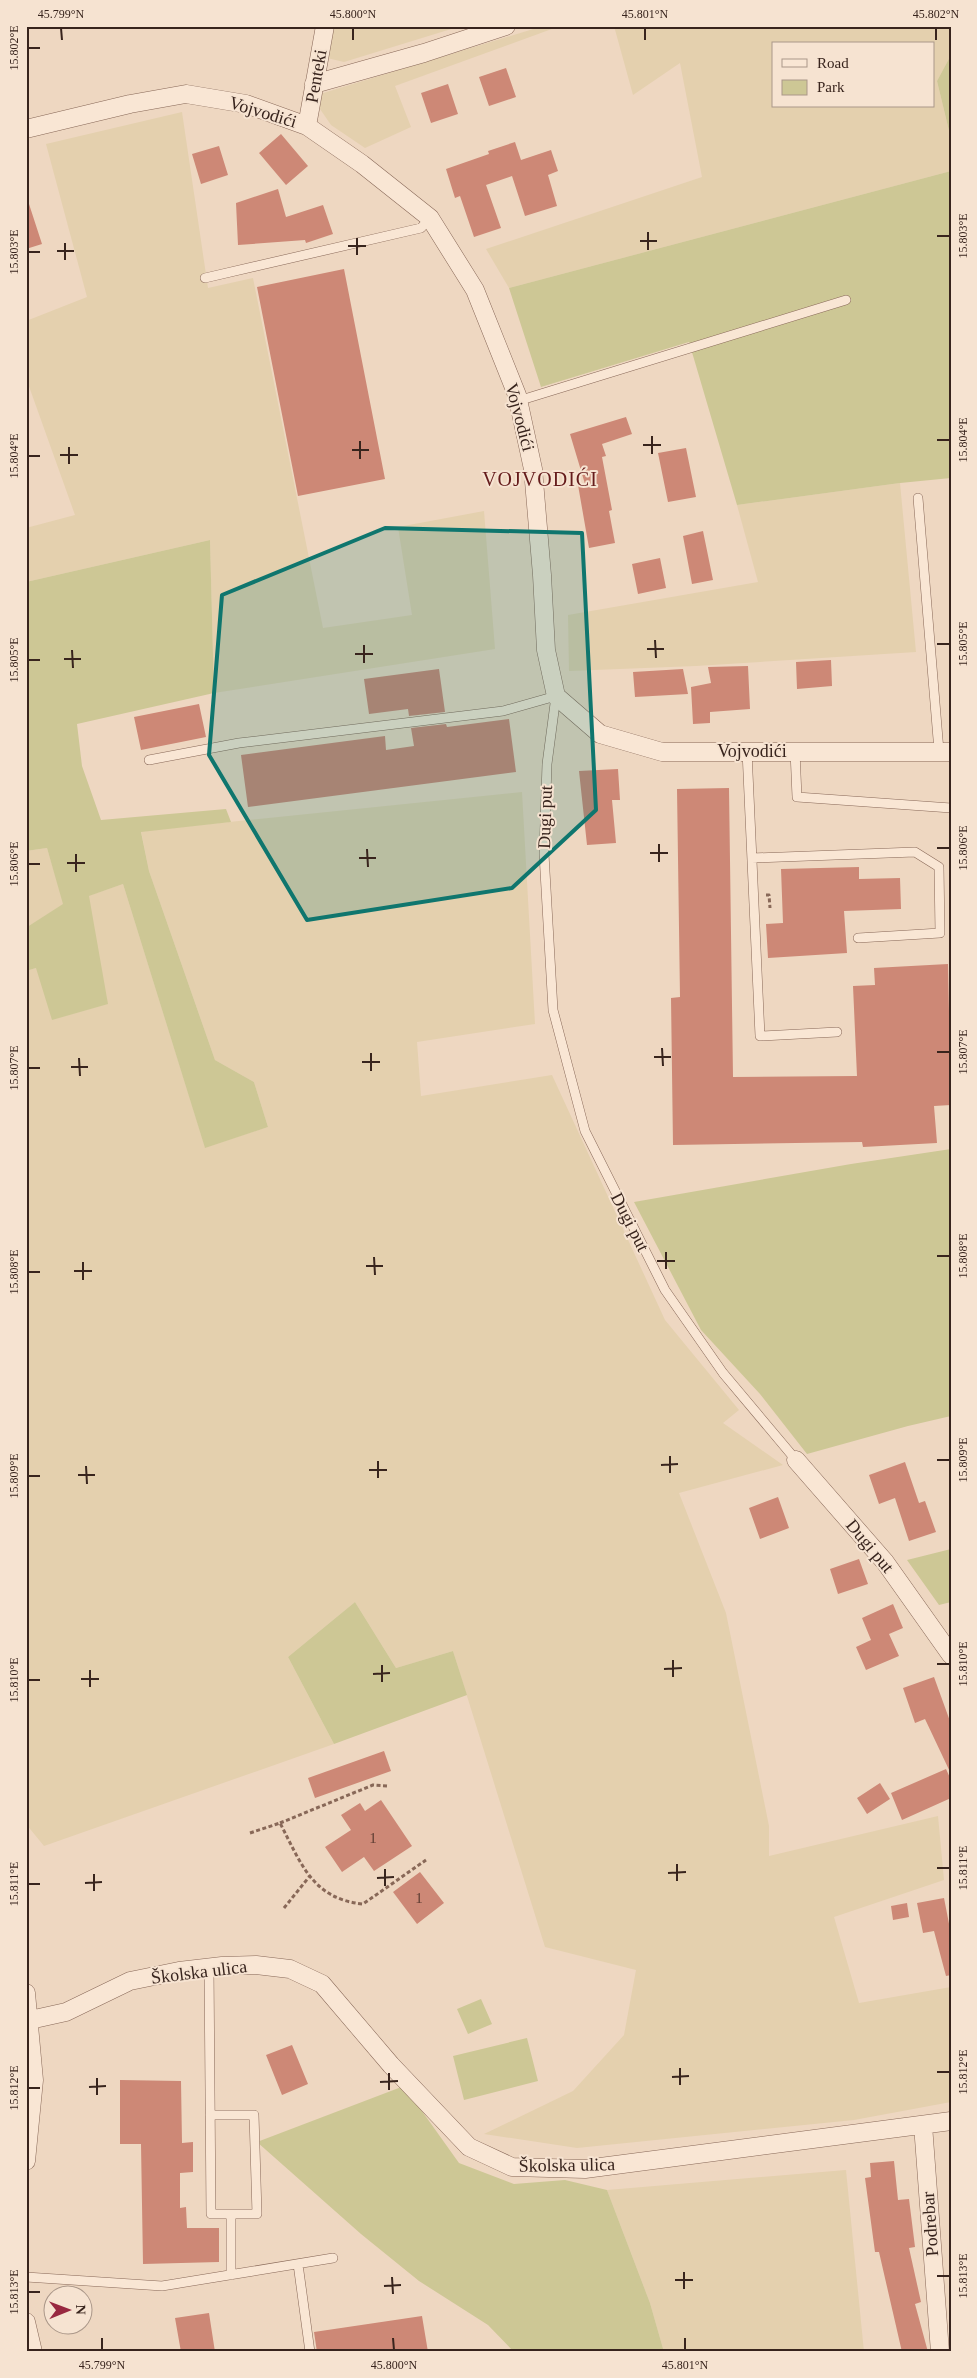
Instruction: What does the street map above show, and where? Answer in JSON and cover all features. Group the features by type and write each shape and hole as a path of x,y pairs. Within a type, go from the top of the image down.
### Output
{"street":[{"name":"Penteki","path":"307,126 325,26"},
{"path":"314,84 424,53 506,26"},
{"name":"Vojvodići","path":"26,129 130,104 186,94 246,104 307,126 362,164 430,218 475,290 518,401 533,469 546,650 556,696 600,734 662,752 945,751"},
{"name":"Dugi put","path":"796,1460 885,1562 951,1655"},
{"name":"Školska ulica","path":"30,2020 66,2012 130,1981 209,1967 256,1965 290,1969 322,1984 392,2065 469,2147 512,2167 585,2169 923,2125"},
{"path":"26,1993 30,2020 30,2080 26,2161"},
{"path":"923,2125 951,2121"},
{"name":"Podrebar","path":"923,2125 940,2352"},
{"path":"26,2322 33,2352"}],"lane":[{"path":"205,278 421,228 430,218"},
{"path":"518,401 846,300"},
{"path":"918,498 945,751"},
{"path":"149,760 240,743 503,711 556,696"},
{"name":"Dugi put","path":"556,696 547,764 544,854 553,1010 585,1131 665,1290 724,1373 796,1460"},
{"path":"747,751 760,1036 837,1032"},
{"path":"796,751 797,797 951,808"},
{"path":"752,858 915,852 939,866 940,934 858,938"},
{"path":"209,1967 210,2115 211,2214 257,2214 254,2115 210,2115"},
{"path":"231,2214 231,2274"},
{"path":"26,2277 162,2286 333,2258"},
{"path":"298,2264 310,2352"}],"path":[{"path":"250,1833 280,1823 373,1785 387,1786"},
{"path":"280,1823 309,1877 326,1893 347,1902 363,1904 426,1860"},
{"path":"284,1908 309,1877"}],"highlighted area":[{"path":"385,528 582,533 596,810 512,888 307,920 209,755 222,595"}],"shaded area":[{"path":"331,26 461,26 344,62 327,58"},
{"path":"543,26 560,26 395,86 411,127 365,148 331,125 320,109 320,94"},
{"path":"614,26 951,26 951,55 937,81 951,139 951,171 509,288 486,249 702,177 680,63 633,95"},
{"path":"182,112 208,288 253,278 323,628 412,615 398,527 484,511 495,649 214,693 210,540 26,582 26,528 75,515 26,378 26,321 87,297 46,144"},
{"path":"900,483 916,652 696,666 569,671 568,615 758,582 737,505"},
{"path":"522,792 535,1024 417,1042 421,1096 552,1075 665,1320 739,1410 723,1423 783,1465 679,1493 726,1613 769,1826 769,1856 938,1816 944,1880 834,1917 859,2003 951,1987 951,2102 854,2120 577,2148 484,2134 573,2091 624,2035 636,1970 545,1947 453,1651 396,1668 355,1602 288,1657 334,1744 44,1846 26,1824 26,971 36,968 88,896 123,884 205,1147 268,1127 254,1082 215,1060 149,871 141,831"},
{"path":"47,848 64,904 27,927 26,944 26,851"},
{"path":"846,2170 864,2352 664,2352 650,2303 607,2190"}],"green space":[{"path":"951,55 951,139 937,81"},
{"path":"951,171 951,478 737,505 689,342 541,387 509,288"},
{"path":"210,540 214,693 77,724 82,766 101,820 226,809 231,822 141,832 149,871 215,1060 254,1082 268,1127 205,1148 123,884 89,896 108,1004 52,1020 36,968 26,971 27,927 63,904 47,848 26,851 26,582"},
{"path":"951,1149 951,1416 807,1454 760,1394 701,1330 634,1202 851,1164"},
{"path":"951,1549 951,1602 939,1605 907,1560"},
{"path":"355,1602 396,1668 453,1651 467,1695 334,1744 288,1657"},
{"path":"481,1999 492,2024 468,2034 457,2009"},
{"path":"527,2038 538,2081 464,2100 453,2056"},
{"path":"404,2086 459,2163 514,2184 565,2180 607,2190 650,2303 664,2352 514,2352 488,2325 419,2281 361,2234 257,2142"}],"building":[{"path":"506,68 516,97 489,106 479,77"},
{"path":"448,84 458,114 431,123 421,93"},
{"path":"281,134 308,166 286,185 259,153"},
{"path":"515,142 521,160 551,150 558,171 548,175 557,206 525,216 512,176 486,185 501,228 474,237 460,196 455,198 446,169 489,154 488,151"},
{"path":"219,146 228,175 201,184 192,154"},
{"path":"278,189 286,217 323,205 333,234 306,243 305,240 238,245 236,203"},
{"path":"26,204 29,204 42,244 26,249"},
{"path":"344,269 385,479 298,496 257,287"},
{"path":"626,417 632,434 602,444 606,456 602,457 612,510 609,511 615,543 589,548 578,485 585,484 570,434"},
{"path":"686,448 696,497 668,502 658,453"},
{"path":"703,531 713,580 692,584 683,536"},
{"path":"660,558 666,588 638,594 632,564"},
{"path":"831,660 832,686 797,689 796,662"},
{"path":"748,666 750,709 710,712 710,723 693,724 691,687 711,683 708,667"},
{"path":"439,669 445,712 409,716 408,709 369,714 364,679"},
{"path":"683,669 688,694 635,697 633,672"},
{"path":"199,704 206,737 141,750 134,717"},
{"path":"509,719 516,772 248,807 241,755 385,736 386,750 414,746 411,728 446,724 447,727"},
{"path":"618,769 620,800 612,800 616,843 587,845 579,771"},
{"path":"729,788 733,1077 857,1076 853,986 875,985 874,968 948,964 951,1105 934,1106 937,1143 863,1147 862,1142 673,1145 671,998 680,997 677,789"},
{"path":"859,867 859,879 900,878 901,909 844,911 847,953 768,958 766,924 783,923 781,869"},
{"path":"905,1462 919,1503 925,1501 936,1532 909,1541 895,1498 879,1504 869,1475"},
{"path":"778,1497 789,1528 760,1539 749,1508"},
{"path":"859,1559 868,1584 838,1594 830,1569"},
{"path":"893,1604 903,1628 889,1634 899,1656 866,1670 856,1647 871,1640 862,1618"},
{"path":"934,1677 951,1724 951,1774 925,1719 915,1723 903,1688"},
{"path":"384,1751 391,1771 315,1798 308,1778"},
{"path":"946,1769 951,1780 951,1798 902,1820 891,1793"},
{"path":"880,1783 890,1799 867,1814 857,1798"},
{"path":"381,1800 412,1846 374,1871 364,1857 342,1872 325,1847 351,1830 341,1815 360,1803 365,1811"},
{"path":"420,1872 444,1903 417,1924 393,1892"},
{"path":"944,1898 951,1934 951,1975 946,1976 934,1931 923,1933 917,1903"},
{"path":"907,1903 909,1917 893,1920 891,1906"},
{"path":"292,2045 308,2084 282,2095 266,2055"},
{"path":"120,2080 181,2081 182,2143 193,2142 193,2172 180,2173 180,2208 186,2207 187,2228 219,2228 219,2262 143,2264 141,2144 120,2144"},
{"path":"894,2161 898,2200 909,2199 915,2247 909,2248 921,2302 915,2304 928,2352 902,2352 879,2252 875,2252 865,2178 871,2177 870,2163"},
{"path":"209,2313 215,2352 181,2352 175,2318"},
{"path":"422,2316 428,2352 317,2352 314,2332"}],"district":[{"name":"VOJVODIĆI","path":"540,479"}]}
